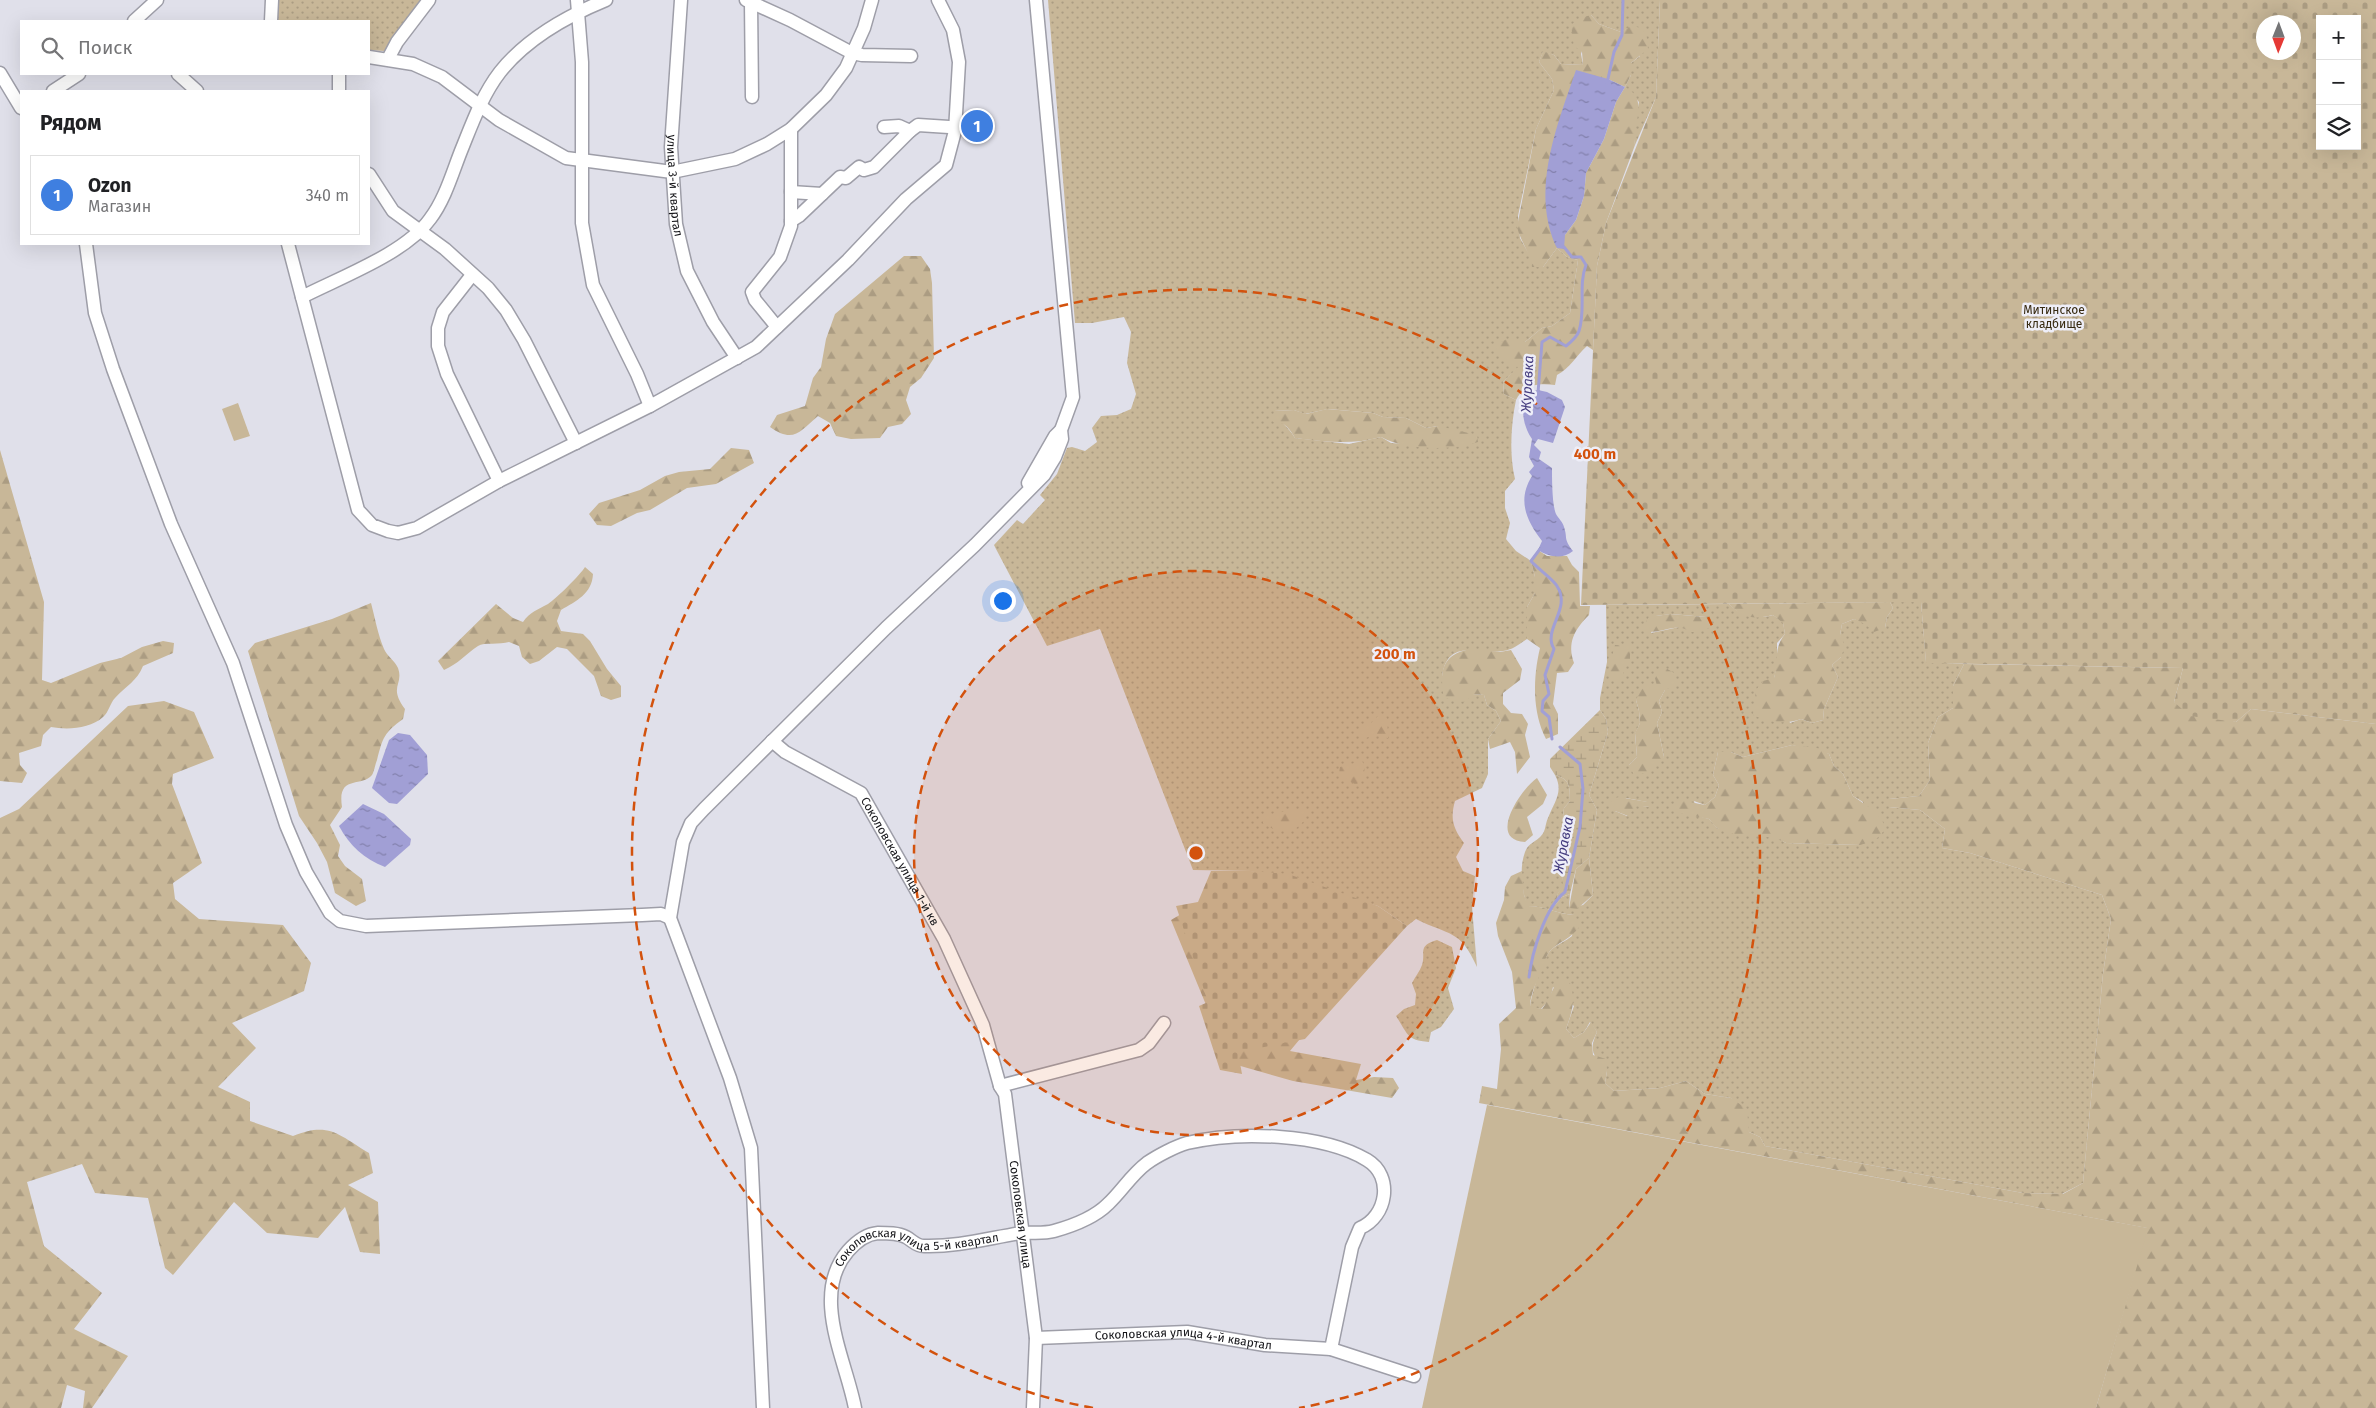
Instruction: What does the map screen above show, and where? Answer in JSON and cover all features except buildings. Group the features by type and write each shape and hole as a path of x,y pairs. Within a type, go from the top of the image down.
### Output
{"street":[{"path":"135,20 157,0"},
{"path":"271,20 272,0"},
{"path":"388,59 401,37 429,0"},
{"path":"302,297 406,244 430,219 442,198 479,107 501,72 518,54 578,6 606,0"},
{"name":"улица 3-й квартал","path":"681,0 672,112 672,172 676,224 687,271 713,322 737,358"},
{"path":"370,57 413,64 442,77 467,94 479,107 566,158 672,172 735,159 767,144 791,129 826,95 846,68 864,28 872,0"},
{"path":"288,245 358,510 372,525 398,533 417,528 499,481 650,406 756,348 848,260 906,199 946,165 955,131 960,62 953,30 938,0"},
{"path":"763,1408 750,1140 730,1078 670,918 683,842 691,823 886,628 975,545 1021,496 1055,436 1061,430 1073,397 1072,363 1036,0"},
{"path":"752,97 748,1 790,20 852,53 911,56"},
{"path":"578,6 582,62 582,223 593,285 637,374 650,406"},
{"path":"0,73 20,106"},
{"path":"55,90 77,75"},
{"path":"179,75 196,90"},
{"path":"339,75 339,90"},
{"path":"791,221 800,216 840,178 846,178 859,167 864,170 874,167 918,125 949,127"},
{"path":"884,127 899,126 910,131"},
{"path":"777,327 752,292 780,257 791,221 791,129"},
{"path":"370,176 393,211 410,225 420,230 488,288 510,317 576,443"},
{"path":"791,192 822,194"},
{"path":"86,245 95,313 113,369 171,524 233,664 286,825 306,872 330,913 340,921 366,926 651,914 661,914 670,918"},
{"path":"472,275 443,312 438,328 438,346 447,374 499,481"},
{"name":"Соколовская улица 1-й кв","path":"772,741 785,752 861,793 944,939 984,1025"},
{"path":"1000,1086 1139,1050 1149,1043 1164,1023"},
{"name":"Соколовская улица","path":"984,1025 1000,1086 1005,1094 1024,1233 1036,1338 1033,1408"},
{"name":"Соколовская улица 5-й квартал","path":"855,1408 837,1340 831,1292 838,1267 848,1251 867,1235 895,1233 923,1246 962,1244 1024,1233 1045,1233 1073,1226 1108,1205 1124,1183 1148,1163 1185,1143 1276,1136 1358,1155 1373,1164 1381,1173 1384,1187 1381,1208 1377,1217 1368,1225 1360,1228 1352,1247 1331,1349"},
{"name":"Соколовская улица 4-й квартал","path":"1036,1338 1187,1332 1265,1345 1331,1349 1414,1376"}],"green space":[{"path":"277,0 422,0 384,51 370,50 370,20 277,20"},
{"path":"1048,0 1660,0 1656,97 1635,145 1633,133 1639,102 1625,87 1631,75 1631,63 1640,56 1631,27 1621,32 1599,24 1591,15 1581,54 1583,65 1561,64 1554,55 1543,52 1539,62 1552,79 1554,90 1536,129 1518,216 1520,238 1530,256 1543,267 1557,248 1567,257 1578,260 1570,313 1552,326 1542,328 1525,342 1519,367 1503,382 1504,394 1516,400 1511,439 1515,479 1505,491 1505,508 1510,523 1506,539 1516,551 1531,561 1535,577 1535,593 1527,607 1527,639 1506,650 1494,652 1466,650 1458,652 1451,656 1445,664 1442,676 1473,694 1484,695 1487,705 1496,711 1501,721 1488,739 1488,774 1482,788 1455,801 1453,813 1455,828 1464,843 1456,857 1463,871 1475,876 1472,907 1477,967 1465,946 1453,935 1416,919 1407,926 1378,906 1251,871 1193,870 1100,629 1047,646 994,545 1017,520 1023,524 1045,500 1040,495 1057,474 1067,448 1072,447 1085,451 1097,442 1092,428 1101,416 1117,415 1131,409 1136,394 1127,363 1131,332 1124,317 1092,323 1075,323","holes":["1328,409 1373,413 1383,417 1406,418 1426,428 1438,426 1445,447 1391,443 1381,437 1349,444 1295,438 1274,411 1294,410 1305,414"]},
{"name":"Митинское кладбище","path":"1660,0 2376,0 2376,724 2251,709 2236,722 2190,716 2174,702 2183,668 1926,663 1921,602 1581,605 1597,266 1606,223 1656,97"},
{"path":"1591,15 1599,24 1621,32 1631,26 1642,28 1647,38 1648,49 1631,63 1631,75 1625,87 1637,98 1638,112 1635,145 1606,223 1597,266 1593,350 1587,346 1557,375 1555,385 1543,384 1532,386 1523,391 1516,400 1504,394 1503,382 1518,367 1504,360 1495,346 1509,339 1525,342 1542,328 1552,326 1570,313 1578,260 1567,257 1557,248 1543,267 1532,267 1517,227 1536,129 1554,90 1552,79 1539,62 1543,51 1554,55 1561,64 1583,65 1582,52 1574,46 1571,25 1580,18","holes":["1608,79 1625,87 1616,102 1604,139 1586,173 1584,196 1576,220 1565,235"]},
{"path":"904,256 921,256 930,269 932,283 934,358 921,378 910,387 906,400 911,414 902,424 888,427 880,438 851,439 836,436 830,423 818,416 796,434 785,435 770,427 777,415 805,406 813,378 821,367 826,339 835,314"},
{"path":"238,403 250,436 234,441 222,409"},
{"path":"1327,409 1373,413 1383,417 1406,418 1426,428 1438,426 1477,435 1478,442 1456,447 1429,448 1402,445 1381,437 1349,442 1317,441 1295,438 1286,426 1273,422 1274,411 1294,410 1306,414"},
{"path":"731,448 749,450 754,463 716,484 687,488 650,510 637,513 611,526 597,525 589,514 599,503 640,490 665,476 679,472 710,469"},
{"path":"0,450 44,602 42,680 51,683 100,663 121,658 142,647 163,641 174,643 173,653 143,666 138,676 115,698 105,715 98,721 78,728 51,727 43,735 41,746 19,753 20,765 27,773 22,783 0,781"},
{"path":"1538,550 1547,556 1567,556 1579,572 1580,606 1590,606 1589,615 1579,626 1573,637 1571,649 1574,663 1568,672 1557,673 1553,704 1558,714 1558,734 1546,739 1538,717 1535,694 1540,648 1527,639 1527,607 1535,593 1535,577 1531,561"},
{"path":"585,567 593,574 590,587 582,596 561,610 557,621 561,631 583,634 590,641 607,669 621,686 621,697 611,700 601,696 594,676 567,649 557,647 539,661 530,664 522,657 519,646 509,642 481,645 444,670 438,661 496,604 513,618 523,622 531,613 557,597"},
{"path":"1890,602 1921,602 1926,662 1964,664 1953,686 1953,708 1938,717 1928,743 1930,780 1919,796 1889,799 1889,807 1920,810 1945,829 1942,848 1970,853 2102,895 2111,919 2103,974 2083,1183 2062,1194 2023,1193 1765,1146 1760,1137 1749,1132 1731,1098 1705,1094 1686,1081 1660,1088 1614,1091 1605,1083 1607,1071 1594,1053 1593,1044 1597,1032 1590,1022 1584,1032 1574,1038 1566,1029 1574,1006 1553,987 1550,999 1541,1009 1530,1007 1538,976 1545,959 1554,947 1572,936 1574,915 1527,906 1523,886 1522,865 1525,852 1543,834 1557,797 1559,787 1555,775 1564,779 1568,784 1570,801 1564,808 1557,869 1562,876 1564,885 1557,895 1554,906 1562,897 1570,894 1569,908 1583,905 1593,895 1589,858 1597,810 1589,795 1608,732 1606,719 1600,710 1600,698 1607,662 1606,605 1729,604 1749,616 1773,615 1783,622 1785,634 1777,643 1777,667 1774,678 1790,723 1801,719 1812,723 1823,720 1824,709 1838,677 1832,665 1841,657 1840,635 1842,624 1854,619 1885,628 1887,617 1893,608","holes":["1671,614 1706,617 1686,625 1651,633 1656,616","1657,686 1665,690 1659,701 1662,712 1657,723 1664,757 1629,765 1637,757 1635,734 1640,723 1636,700","1792,745 1829,754 1834,766 1843,774 1853,796 1863,802 1860,845 1786,843 1776,837 1728,832 1717,828 1709,819 1698,816 1694,801 1705,805 1715,797 1719,785 1713,775 1718,752 1731,752 1743,757","1626,798 1647,802 1649,807 1636,805 1627,816 1615,811"]},
{"path":"1890,602 1893,608 1887,617 1885,628 1874,632 1865,624 1854,619 1842,624 1840,635 1845,646 1841,657 1832,665 1838,677 1824,709 1823,720 1812,723 1801,719 1777,722 1753,715 1756,690 1763,681 1774,678 1779,645 1785,634 1783,623 1773,615 1749,617 1729,604"},
{"path":"371,603 384,649 398,668 397,690 400,701 405,709 403,719 388,732 383,741 372,775 367,779 346,786 341,797 342,807 330,825 340,845 338,856 345,866 362,879 366,901 356,906 335,893 327,862 299,816 248,651 255,643 332,619"},
{"path":"1670,614 1706,617 1710,627 1703,631 1695,632 1679,628 1656,632 1644,630 1645,623 1649,617"},
{"path":"1615,645 1630,646 1630,659 1620,680 1609,679 1609,668"},
{"path":"1471,649 1500,652 1511,650 1522,669 1520,680 1503,693 1503,704 1511,713 1522,714 1528,724 1525,735 1530,757 1517,774 1515,752 1510,742 1490,749 1488,739 1501,721 1496,711 1487,705 1484,695 1473,694 1465,702 1444,698 1442,680 1445,665 1454,655"},
{"path":"1964,664 2183,668 2174,702 2236,722 2251,709 2376,724 2376,1408 2096,1408 2147,1228 1479,1103 1482,1086 1497,1089 1501,1049 1499,1024 1516,1008 1512,972 1498,936 1496,923 1504,900 1505,887 1511,876 1522,871 1524,895 1528,906 1574,915 1580,926 1572,935 1553,948 1548,954 1531,997 1530,1006 1542,1009 1560,978 1570,983 1573,995 1566,1029 1574,1038 1584,1032 1591,1022 1597,1032 1592,1043 1593,1055 1606,1059 1605,1083 1614,1091 1660,1088 1686,1081 1705,1094 1731,1098 1747,1109 1749,1132 1760,1137 1765,1146 2023,1193 2063,1194 2083,1183 2103,974 2111,919 2102,895 1970,853 1942,848 1945,829 1920,810 1889,807 1889,799 1919,796 1930,780 1928,743 1938,717 1953,708 1953,686"},
{"path":"1664,667 1674,673 1676,685 1665,690 1659,701 1662,712 1657,723 1664,757 1646,773 1634,775 1629,765 1637,757 1635,733 1640,723 1636,700 1643,685 1657,686 1654,674"},
{"path":"164,701 194,712 214,758 173,774 172,784 202,863 173,883 175,899 199,919 283,925 311,963 304,991 232,1023 256,1048 218,1087 250,1102 250,1121 293,1136 316,1130 333,1132 369,1153 373,1173 348,1185 378,1202 380,1254 360,1252 345,1207 318,1238 267,1233 234,1202 173,1275 165,1268 148,1198 95,1193 82,1164 27,1182 44,1246 102,1293 74,1329 128,1356 92,1408 83,1408 85,1391 67,1385 61,1408 0,1408 0,818 19,809 128,706"},
{"path":"1600,710 1606,719 1608,732 1589,795 1597,810 1589,858 1576,869 1570,894 1562,897 1554,906 1552,903 1563,885 1562,876 1557,869 1564,808 1570,801 1570,796 1568,784 1564,779 1555,775 1550,767 1550,759"},
{"path":"1380,714 1387,718 1388,738 1373,735 1366,738 1359,735 1362,728 1369,725"},
{"path":"1792,745 1817,748 1829,754 1834,766 1843,774 1853,796 1873,810 1882,820 1885,828 1881,835 1860,845 1786,843 1768,837 1723,831 1716,827 1709,819 1683,814 1672,809 1680,800 1705,805 1715,797 1719,785 1713,775 1718,752 1731,752 1743,757"},
{"path":"1361,759 1364,773 1356,785 1339,774 1340,767 1355,763"},
{"path":"1537,778 1547,795 1543,804 1527,817 1533,835 1525,842 1514,839 1508,833 1511,813 1523,792"},
{"path":"1619,797 1648,802 1650,807 1636,806 1628,816 1615,811 1610,806 1612,799"},
{"path":"1297,810 1308,811 1304,821 1295,829 1273,829 1263,823 1264,817 1275,813"},
{"path":"1589,858 1593,895 1577,909 1569,908 1576,869"},
{"path":"1211,871 1251,871 1288,874 1378,906 1407,926 1305,1039 1238,1052 1242,1074 1220,1070 1199,1006 1208,1002 1176,906 1198,902"},
{"path":"1205,900 1314,1022 1290,1051 1361,1064 1356,1080 1374,1077 1393,1078 1399,1088 1392,1098 1293,1081 1230,1063 1171,920"},
{"path":"1437,940 1452,947 1456,968 1448,988 1454,1009 1441,1027 1431,1032 1429,1042 1416,1040 1408,1035 1396,1016 1404,1009 1415,1005 1416,994 1412,983 1422,965 1425,947"},
{"path":"1487,1105 2148,1228 2096,1408 1422,1408"}],"water":[{"path":"1576,70 1608,79 1625,87 1616,102 1604,139 1586,173 1584,196 1576,220 1565,235 1564,249 1557,248 1549,226 1546,204 1546,181 1549,159 1561,113"},
{"path":"1538,390 1547,392 1562,400 1565,407 1553,443 1538,439 1534,445 1541,452 1539,459 1552,468 1552,491 1556,514 1563,525 1567,541 1573,551 1564,556 1551,556 1538,550 1542,541 1525,510 1525,493 1532,476 1529,472 1534,466 1529,457 1532,439 1526,428 1523,411 1527,393"},
{"path":"398,733 410,735 427,755 428,774 397,804 389,803 372,788 389,740"},
{"path":"363,804 384,814 411,839 410,845 385,867 358,851 339,826"}],"waterway":[{"name":"Журавка","path":"1607,83 1614,52 1622,35 1623,0"},
{"name":"Журавка","path":"1538,393 1542,342 1550,337 1566,346 1577,335 1581,323 1583,281 1586,265 1581,257 1572,257 1564,247"},
{"name":"Журавка","path":"1540,549 1531,561 1555,583 1561,594 1561,603 1551,641 1554,649 1545,675 1549,694 1543,701 1542,711 1549,717 1552,739"},
{"name":"Журавка","path":"1529,977 1536,944 1546,919 1551,908 1565,892 1580,827 1583,789 1580,764 1560,747"}],"place":[{"name":"Ozon","path":"977,126"}]}
